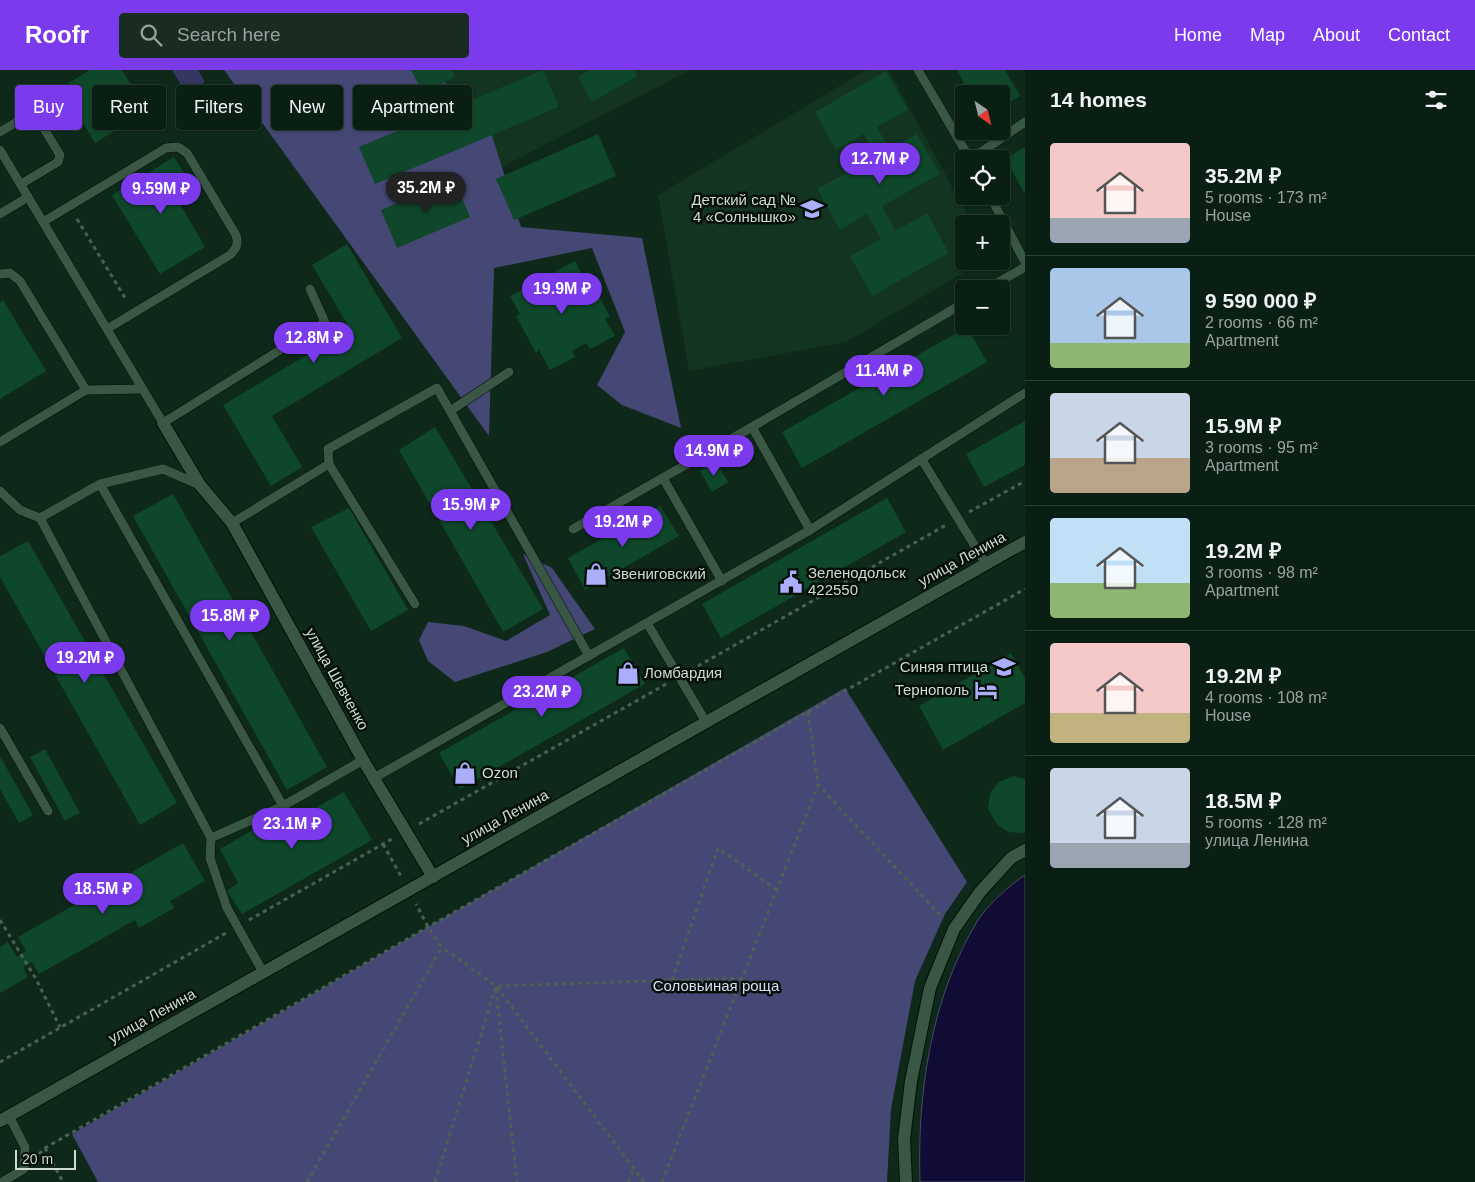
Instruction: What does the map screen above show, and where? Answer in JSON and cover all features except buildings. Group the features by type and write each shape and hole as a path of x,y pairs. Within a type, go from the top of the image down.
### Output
{"main road":[{"name":"улица Шевченко","path":"163,423 200,485 232,523 363,760 433,877"},
{"name":"улица Ленина","path":"4,1118 1025,542"},
{"path":"906,1182 904,1139 911,1081 930,988 954,929 980,892 1011,858 1025,850"}],"lane":[{"path":"918,70 965,150"},
{"path":"0,132 30,114 35,114 60,155 58,162 20,184"},
{"path":"983,150 1025,122"},
{"path":"43,222 166,148 178,147 187,153 236,235 237,245 230,255 107,329"},
{"path":"0,150 163,423 325,322 310,289"},
{"path":"0,214 28,197"},
{"path":"995,205 1025,262"},
{"path":"1002,280 1025,266"},
{"path":"0,274 10,273 20,281 86,390"},
{"path":"573,529 752,428 955,308"},
{"path":"450,411 509,372"},
{"path":"415,604 329,464 328,449 437,388 589,656"},
{"path":"0,442 86,390 142,389"},
{"path":"374,778 810,530 1025,394"},
{"path":"752,428 810,530"},
{"path":"922,460 986,564"},
{"path":"232,523 329,464"},
{"path":"40,518 100,484 163,469 200,485"},
{"path":"663,478 722,581"},
{"path":"100,484 283,806"},
{"path":"0,491 20,510 40,518 210,838 210,858 227,908 263,972"},
{"path":"647,623 706,722"},
{"path":"0,728 48,811"},
{"path":"210,838 283,806 363,760"},
{"path":"2,1182 24,1169 26,1147 4,1118"}],"path":[{"path":"69,206 134,312"},
{"path":"0,1062 1025,480"},
{"path":"24,1169 45,1148 428,927 1025,589"},
{"path":"662,1182 818,785 808,712"},
{"path":"818,785 954,929"},
{"path":"383,844 428,927 442,947 496,986 644,1182"},
{"path":"672,980 718,848 777,890"},
{"path":"0,920 36,979 60,1028"},
{"path":"307,1182 442,947"},
{"path":"496,986 742,978"},
{"path":"435,1182 496,986"},
{"path":"496,986 517,1182"},
{"path":"45,1148 63,1182"},
{"path":"628,1182 634,1169"}],"shaded area":[{"path":"172,70 198,70 205,82 200,85 181,85"},
{"path":"265,70 690,70 413,213 327,130 343,130 343,85 281,85"},
{"name":"Детский сад № 4 «Солнышко»","path":"866,70 889,70 955,192 955,205 962,205 967,215 955,215 955,270 968,270 846,342 689,371 658,195"},
{"path":"1025,875 1025,1182 920,1182 921,1114 930,1046 938,1013 962,950 978,920 987,908"}],"green space":[{"path":"224,70 431,70 448,85 353,85 353,130 472,130 472,107 487,120 521,227 642,238 681,428 622,405 597,385 625,332 592,248 494,268 489,436 261,121 261,85 235,85"},
{"path":"523,554 552,568 595,629 547,652 455,682 428,661 419,640 428,622 464,626 506,641 550,615"},
{"name":"Соловьиная роща","path":"845,688 967,882 945,914 915,981 891,1109 887,1182 98,1182 72,1134"}],"place":[{"name":"Детский сад № 4 «Солнышко»","path":"812,209"},
{"name":"Звениговский","path":"596,574"},
{"name":"Зеленодольск 422550","path":"791,582"},
{"name":"Синяя птица","path":"1004,667"},
{"name":"Ломбардия","path":"628,673"},
{"name":"Тернополь","path":"986,690"},
{"name":"Ozon","path":"465,773"}]}
